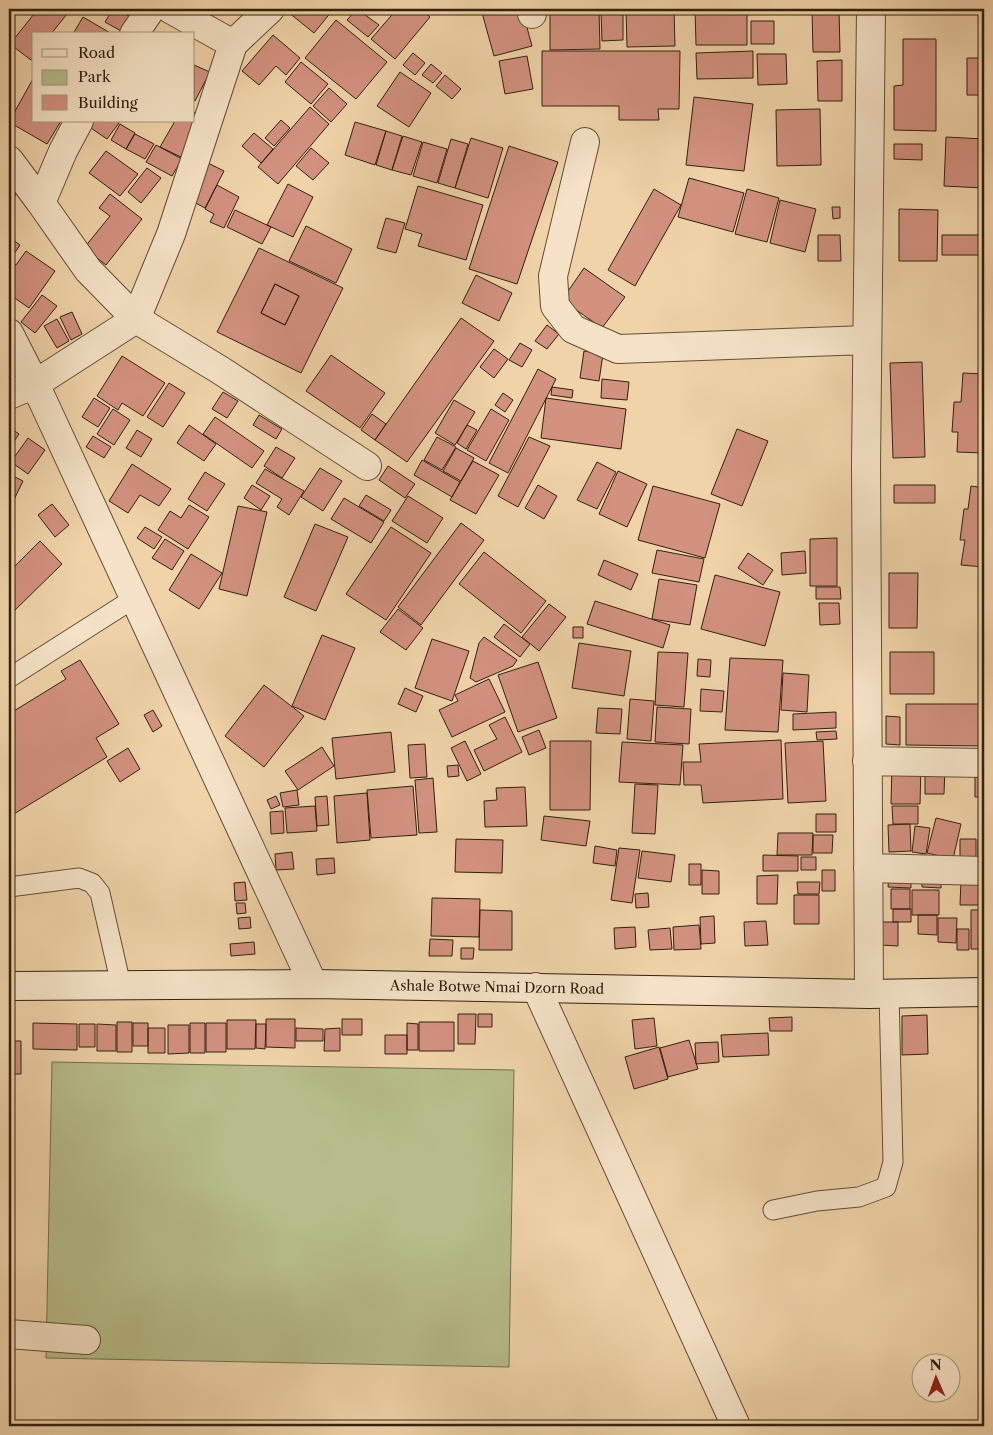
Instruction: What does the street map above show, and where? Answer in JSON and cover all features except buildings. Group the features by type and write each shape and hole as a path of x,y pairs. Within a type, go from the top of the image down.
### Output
{"street":[{"path":"135,32 151,9"},
{"path":"170,9 232,44"},
{"path":"9,395 35,384 136,319 171,234 232,44 270,9"},
{"path":"871,9 867,340 867,762 868,868 879,993"},
{"path":"41,203 63,151 78,122"},
{"path":"585,142 553,276 555,306 573,330 618,348 867,340"},
{"path":"9,160 88,270 136,319 220,370 367,466"},
{"path":"9,333 35,384 313,984"},
{"path":"867,762 984,763"},
{"path":"868,868 984,871"},
{"name":"Ashale Botwe Nmai Dzorn Road","path":"9,986 313,984 879,993 984,992"},
{"path":"536,987 736,1426"},
{"path":"9,1334 86,1340"}],"lane":[{"path":"9,678 134,599"},
{"path":"9,887 79,878 92,883 100,893 121,986"},
{"path":"773,1210 818,1201 859,1197 886,1187 893,1162 879,993"}],"green space":[{"path":"52,1062 514,1070 509,1367 46,1358"}]}
